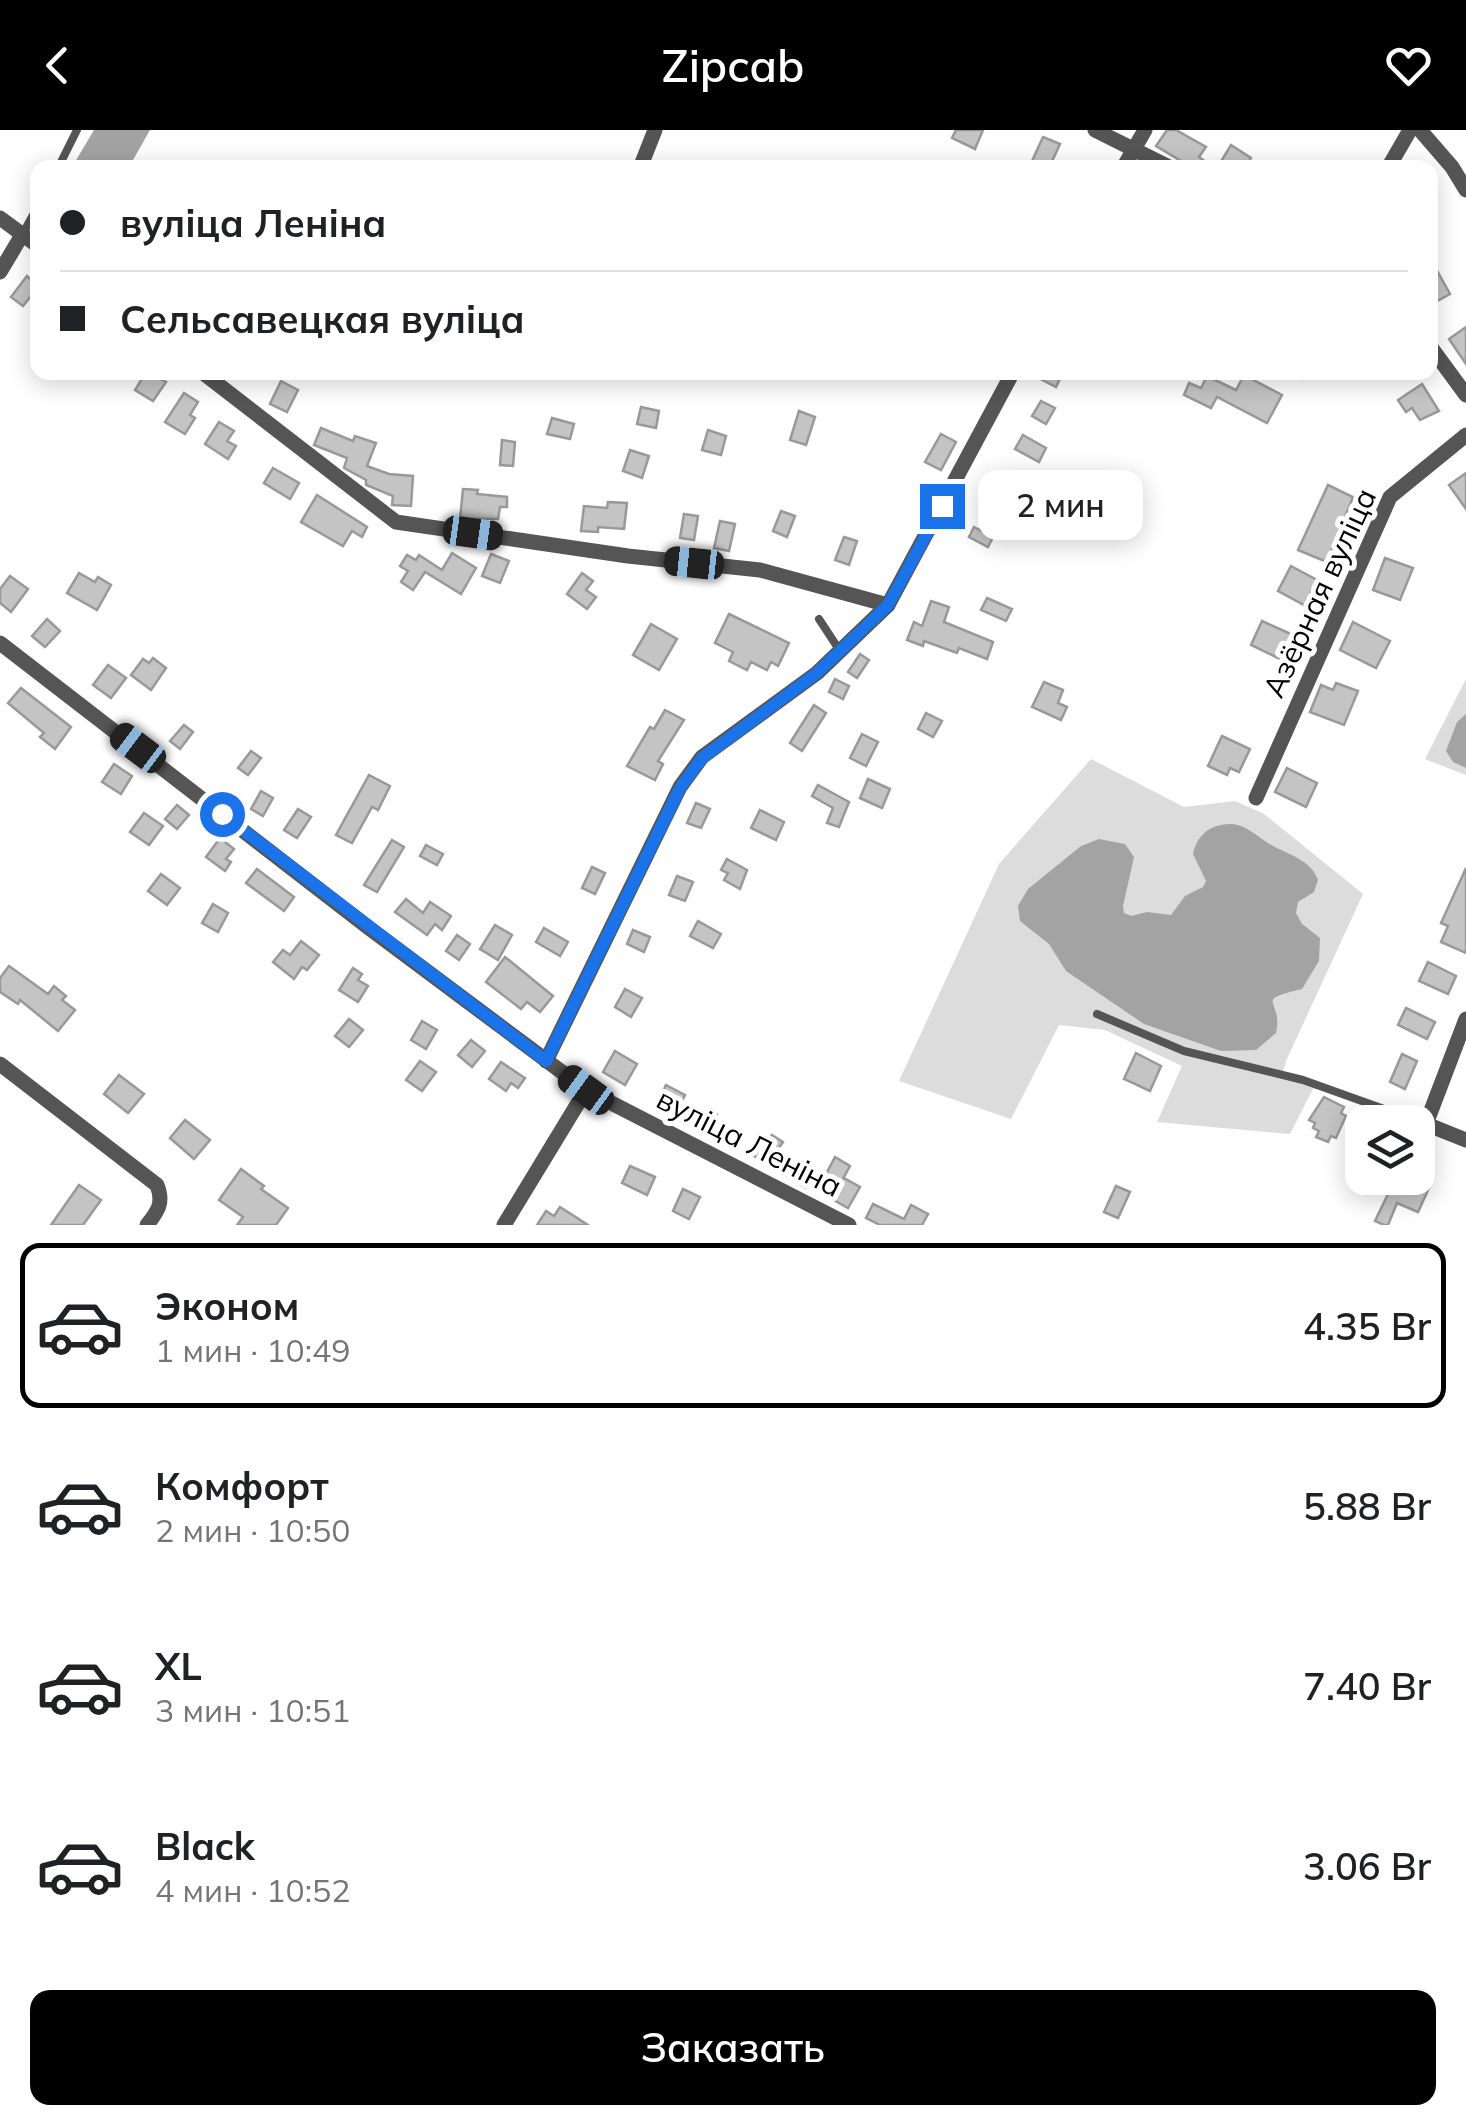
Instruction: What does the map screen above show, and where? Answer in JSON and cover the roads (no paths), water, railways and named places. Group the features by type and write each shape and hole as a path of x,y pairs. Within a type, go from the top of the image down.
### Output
{"street":[{"path":"643,160 655,130"},
{"path":"1095,130 1156,160"},
{"path":"1127,160 1144,130"},
{"path":"1393,160 1410,130"},
{"path":"1420,130 1466,190"},
{"path":"0,218 30,240"},
{"path":"0,272 22,235"},
{"path":"1438,357 1466,395"},
{"path":"212,380 396,522 628,556 760,570 888,605"},
{"path":"546,1061 680,788 702,758 817,673 888,605 1009,380"},
{"name":"Азёрная вуліца","path":"1256,798 1390,496 1466,435"},
{"name":"вуліца Леніна","path":"0,643 586,1090 849,1225"},
{"path":"1433,1105 1466,1020"},
{"path":"0,1064 156,1185 161,1196 160,1208 147,1225"},
{"path":"504,1225 586,1090"},
{"path":"1435,1128 1466,1140"}],"lane":[{"path":"62,160 77,130"},
{"path":"22,235 30,220"},
{"path":"818,619 840,651"},
{"path":"1097,1014 1184,1051 1288,1075 1372,1105"}]}
